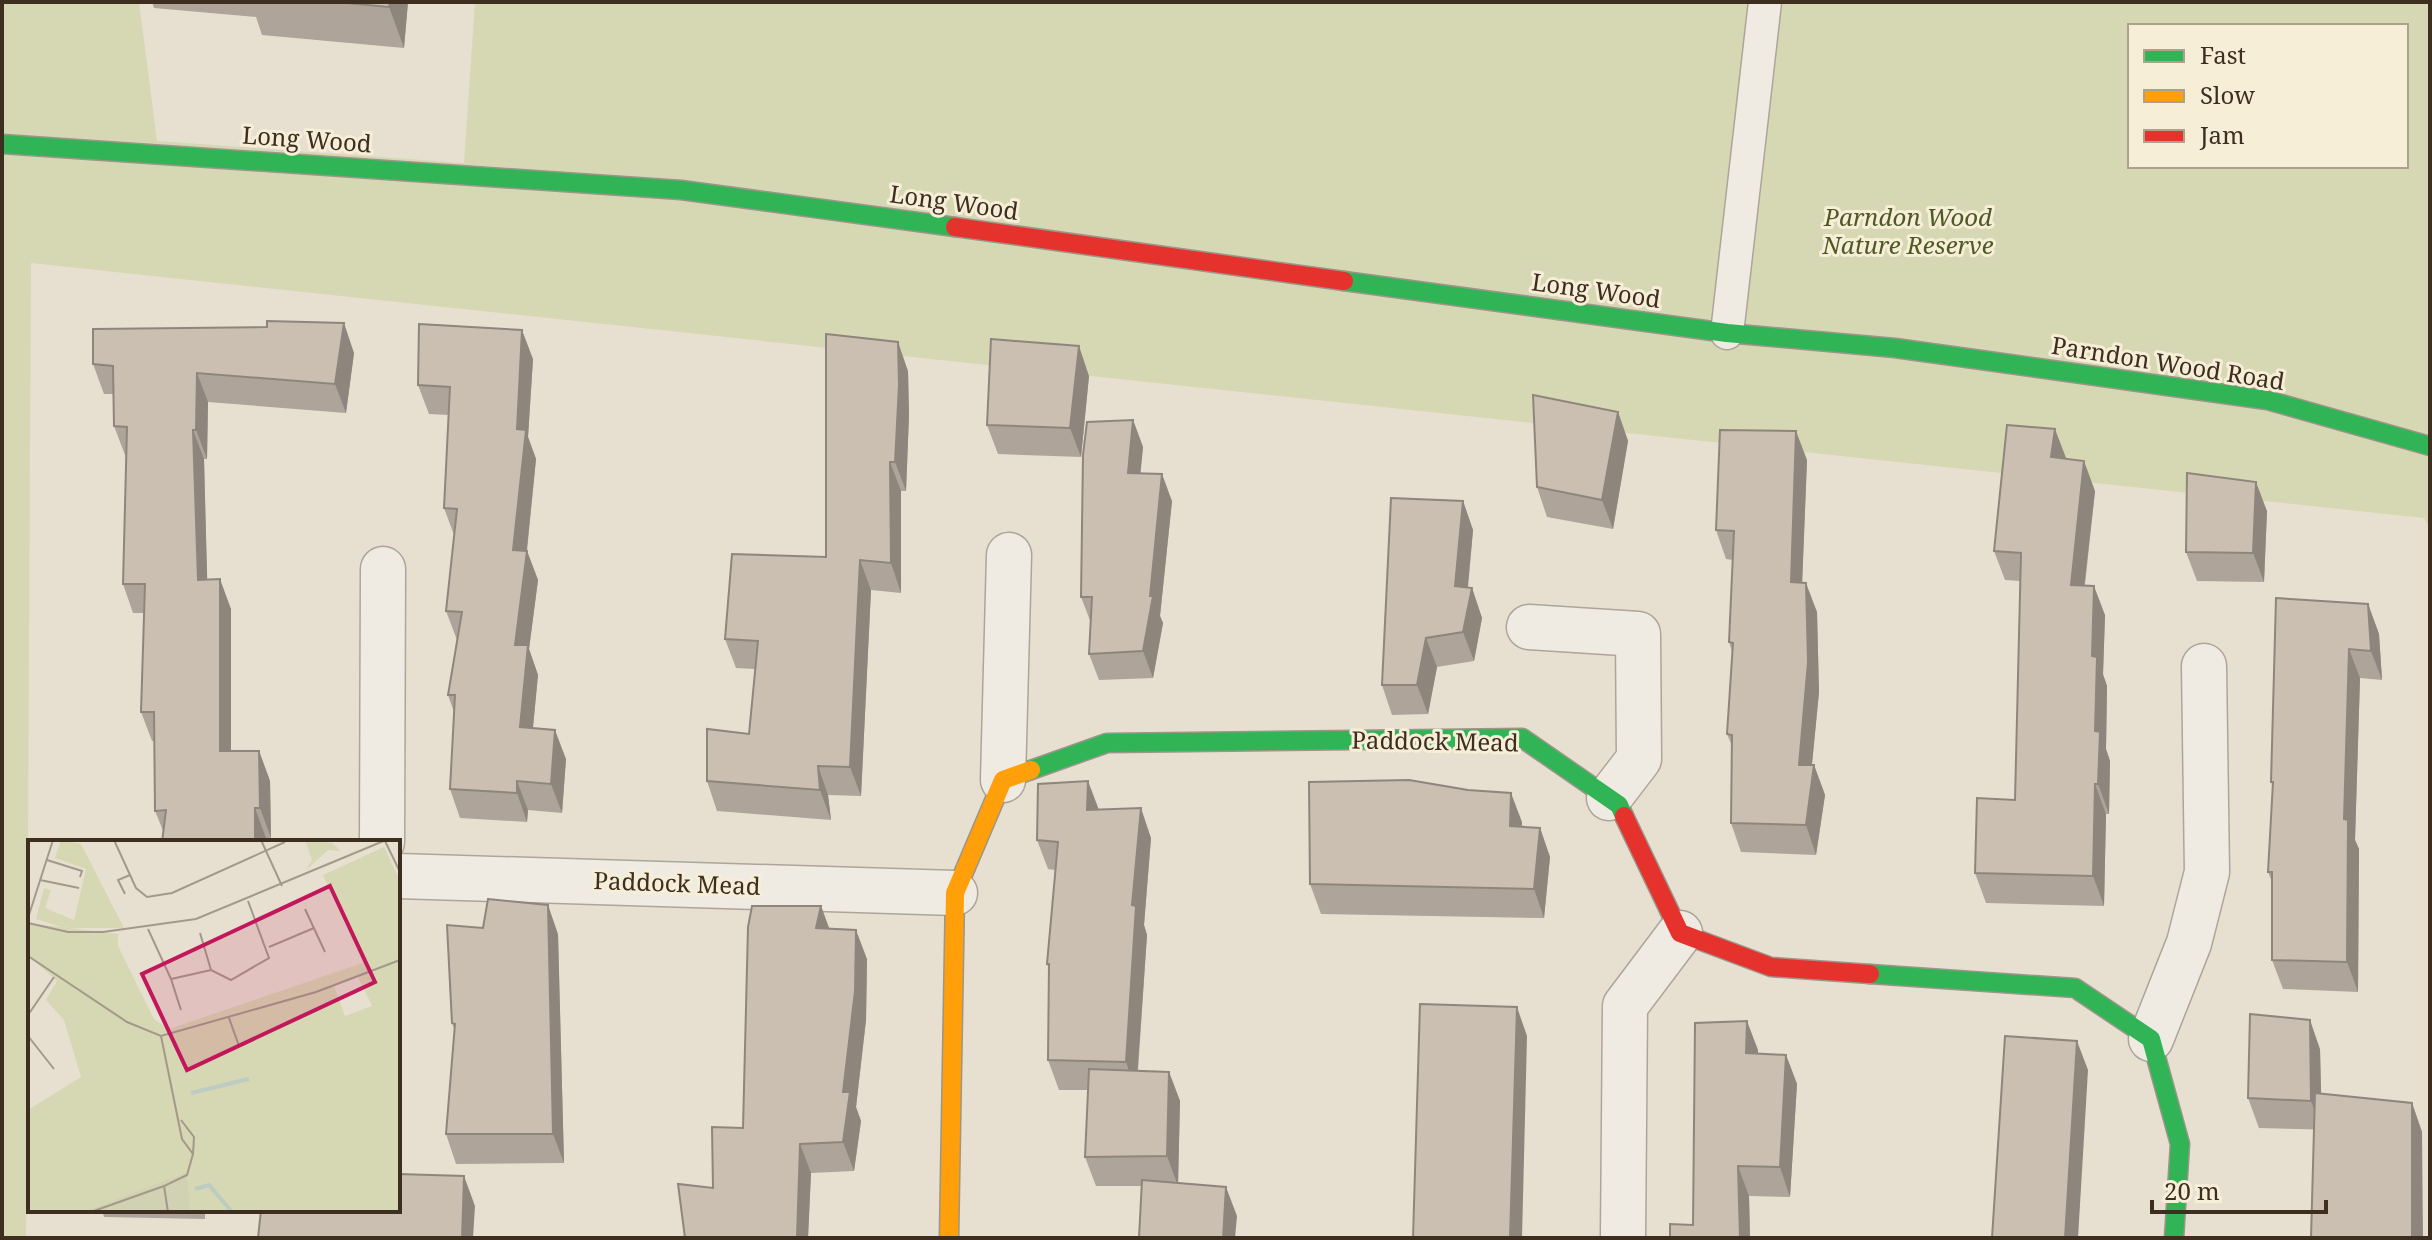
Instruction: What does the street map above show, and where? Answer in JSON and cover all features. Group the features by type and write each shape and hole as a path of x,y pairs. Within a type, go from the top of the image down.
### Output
{"street":[{"name":"Long Wood","path":"2,144 681,190 1727,333 1895,348"},
{"name":"Parndon Wood Road","path":"1895,348 2267,400 2430,446"},
{"path":"949,1238 955,893 1003,780 1009,555"},
{"path":"382,840 383,569"},
{"path":"1529,627 1638,634 1639,759 1609,798"},
{"path":"2174,1238 2180,1144 2151,1039 2189,943 2207,872 2204,666"},
{"name":"Paddock Mead","path":"1003,780 1107,743 1522,738 1619,805 1680,933"},
{"name":"Paddock Mead","path":"400,876 955,893"},
{"path":"1623,1238 1625,1006 1680,933 1771,967 2075,988 2151,1039"}],"lane":[{"path":"1727,333 1765,2"}],"green space":[{"name":"Parndon Wood Nature Reserve","path":"2,2 139,2 157,141 464,163 475,2 2430,2 2430,529 2424,518 31,263 26,1238 2,1238"}],"building":[{"path":"336,2 390,2 389,7"},
{"path":"267,321 344,323 335,384 197,373 196,430 193,430 198,580 220,579 220,751 259,751 260,808 255,808 255,840 162,840 166,810 155,811 154,712 141,712 145,584 123,584 127,427 114,426 113,366 93,364 93,329 267,327"},
{"path":"419,324 522,330 517,429 526,430 513,550 527,551 515,645 528,645 520,727 555,730 551,784 517,781 517,793 450,789 455,695 448,695 462,612 446,611 457,509 444,508 450,387 418,385"},
{"path":"826,334 898,342 895,462 890,462 891,563 860,560 850,767 818,766 820,790 707,781 707,729 749,734 758,641 725,639 732,554 826,557"},
{"path":"991,339 1079,346 1070,428 987,425"},
{"path":"1533,395 1618,412 1602,500 1537,487"},
{"path":"1133,420 1128,473 1162,474 1150,596 1153,596 1143,651 1089,654 1092,597 1081,597 1083,455 1087,422"},
{"path":"2007,425 2055,429 2051,457 2084,461 2071,585 2094,586 2092,656 2097,657 2095,731 2100,732 2098,784 2095,784 2093,876 1975,873 1977,798 2015,800 2021,553 1994,551"},
{"path":"1720,430 1796,431 1791,582 1806,583 1808,662 1799,765 1814,765 1806,825 1731,823 1732,735 1727,734 1733,643 1729,642 1734,531 1716,530"},
{"path":"2187,473 2256,482 2253,553 2186,552"},
{"path":"1391,498 1463,501 1455,586 1472,588 1463,632 1426,638 1417,685 1382,685"},
{"path":"2276,598 2368,604 2371,651 2349,649 2344,819 2348,820 2347,962 2272,960 2272,872 2268,872"},
{"path":"1409,780 1468,790 1511,793 1510,826 1540,828 1534,889 1310,884 1309,782"},
{"path":"1088,781 1087,810 1141,808 1132,905 1136,906 1126,1062 1048,1060 1047,964 1058,842 1037,840 1038,784"},
{"path":"488,899 548,905 553,1134 446,1134 455,1024 452,1023 447,925 483,928"},
{"path":"752,906 821,906 816,928 856,930 855,991 843,1092 850,1092 843,1142 800,1144 797,1238 685,1238 678,1184 713,1188 712,1127 743,1128 748,927"},
{"path":"1420,1004 1517,1007 1510,1238 1413,1238"},
{"path":"2250,1014 2310,1020 2311,1101 2248,1098"},
{"path":"1747,1021 1746,1053 1786,1055 1780,1167 1738,1166 1740,1238 1670,1238 1670,1224 1693,1225 1695,1023"},
{"path":"2005,1036 2077,1041 2065,1238 1992,1238"},
{"path":"1089,1069 1169,1072 1167,1156 1085,1157"},
{"path":"2315,1093 2412,1103 2412,1238 2311,1238"},
{"path":"400,1174 464,1176 462,1238 258,1238 261,1212 400,1212"},
{"path":"1142,1180 1226,1187 1223,1238 1139,1238"}],"traffic: fast":[{"path":"2,144 681,190 955,227"},
{"path":"1344,281 1727,333 1895,348 2267,400 2430,446"},
{"path":"1031,770 1107,743 1522,738 1619,805 1624,816"},
{"path":"1870,974 2075,988 2151,1039 2180,1144 2174,1238"}],"traffic: slow":[{"path":"949,1238 955,893 1003,780 1031,770"}],"traffic: jam":[{"path":"955,227 1344,281"},
{"path":"1624,816 1680,933 1771,967 1870,974"}]}
